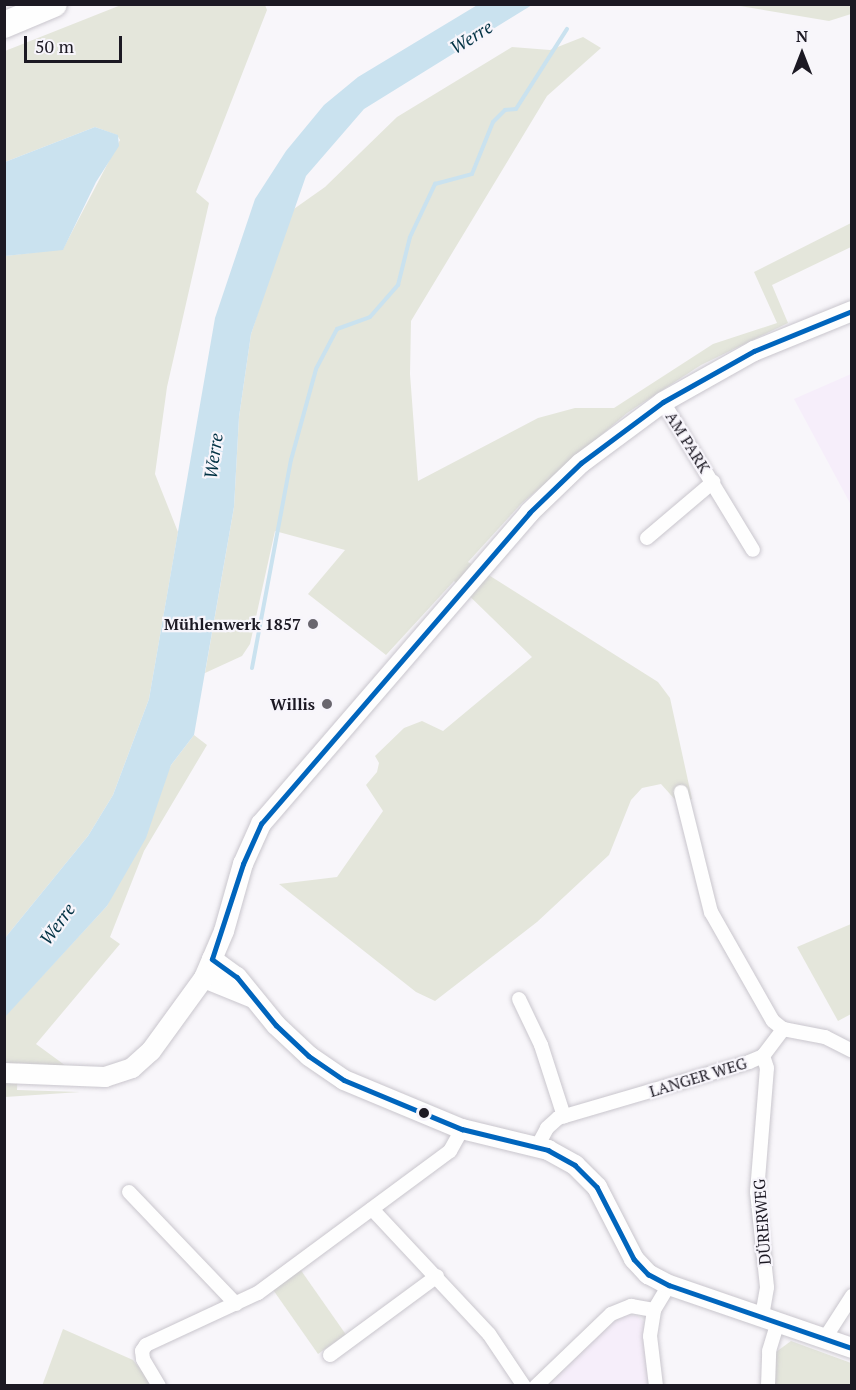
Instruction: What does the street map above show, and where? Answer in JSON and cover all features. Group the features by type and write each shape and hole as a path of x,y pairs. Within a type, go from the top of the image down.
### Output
{"highway":[{"path":"4,25 54,4"}],"main road":[{"path":"11,1073 90,1078 118,1075 132,1068 152,1051 204,978 243,864 272,809 529,513 581,463 663,402 754,351 852,311"},
{"path":"212,959 237,977 251,997 324,1068 370,1092 462,1129 537,1147 558,1155 586,1174 597,1187 634,1259 648,1274 669,1285 852,1348"},
{"path":"204,978 251,997"}],"street":[{"name":"AM PARK","path":"663,402 753,550"},
{"name":"AM PARK","path":"647,538 713,482"},
{"path":"681,792 711,912 773,1021 783,1029 825,1037 852,1051"},
{"path":"519,999 541,1045 564,1116"},
{"name":"LANGER WEG","path":"537,1147 547,1128 564,1116 763,1056 783,1029"},
{"name":"DÜRERWEG","path":"763,1056 767,1068 757,1192 770,1319 768,1386"},
{"path":"159,1386 143,1359 141,1351 146,1345 258,1293 450,1151 462,1129"},
{"path":"129,1192 236,1304"},
{"path":"372,1209 489,1334 524,1386"},
{"path":"330,1354 437,1276"},
{"path":"656,1386 650,1336 654,1310 669,1285"},
{"path":"825,1338 852,1296"},
{"path":"536,1386 611,1314 631,1306 654,1310"}],"shaded area":[{"path":"121,5 265,5 267,10 196,192 209,203 167,387 155,474 178,532 149,699 113,795 88,836 5,938 5,256 63,249 120,140 117,135 95,127 5,162 5,51"},
{"path":"734,5 851,5 851,14 829,21"},
{"path":"583,37 601,48 547,96 411,321 410,374 418,481 538,418 575,408 614,408 713,344 777,323 754,272 851,223 851,247 772,285 788,323 701,365 627,413 521,504 468,562 658,682 670,698 692,799 678,803 661,784 642,788 631,800 609,855 537,922 435,1001 416,992 279,884 337,877 383,811 366,785 377,772 379,763 375,756 404,728 422,721 443,731 532,657 454,581 386,655 308,594 345,550 275,531 250,644 242,656 205,673 234,507 239,417 251,334 291,211 325,187 397,117 512,47 550,50"},
{"path":"851,374 851,505 794,399"},
{"path":"194,735 207,745 144,851 110,937 120,944 36,1044 66,1066 18,1063 17,1090 80,1092 5,1097 4,1017 107,906 171,765"},
{"path":"851,924 851,1014 838,1021 797,947"},
{"path":"300,1269 346,1335 318,1354 272,1289"},
{"path":"626,1315 638,1316 644,1322 649,1385 548,1386 613,1318 617,1320"},
{"path":"63,1329 133,1360 153,1385 42,1386"},
{"path":"791,1341 851,1363 851,1385 771,1386 776,1352"}],"water":[{"name":"Werre","path":"479,4 532,5 364,109 306,176 251,334 239,417 234,507 194,735 171,765 146,838 107,906 5,1017 5,938 88,836 113,795 149,699 215,318 255,199 286,151 324,105 358,77"},
{"path":"95,127 118,135 119,146 96,182 63,250 5,256 5,162"}],"waterway":[{"path":"252,668 291,460 316,369 337,329 370,317 398,285 410,237 435,184 472,174 493,122 505,110 516,109 567,29"}],"transit line":[{"path":"212,959 243,864 261,824 529,513 581,463 663,402 754,351 852,311"},
{"path":"212,959 237,977 276,1025 309,1056 344,1080 462,1129 548,1150 575,1165 597,1187 634,1259 648,1274 669,1285 852,1348"}],"place":[{"name":"Mühlenwerk 1857","path":"313,624"},
{"name":"Willis","path":"327,704"}]}
